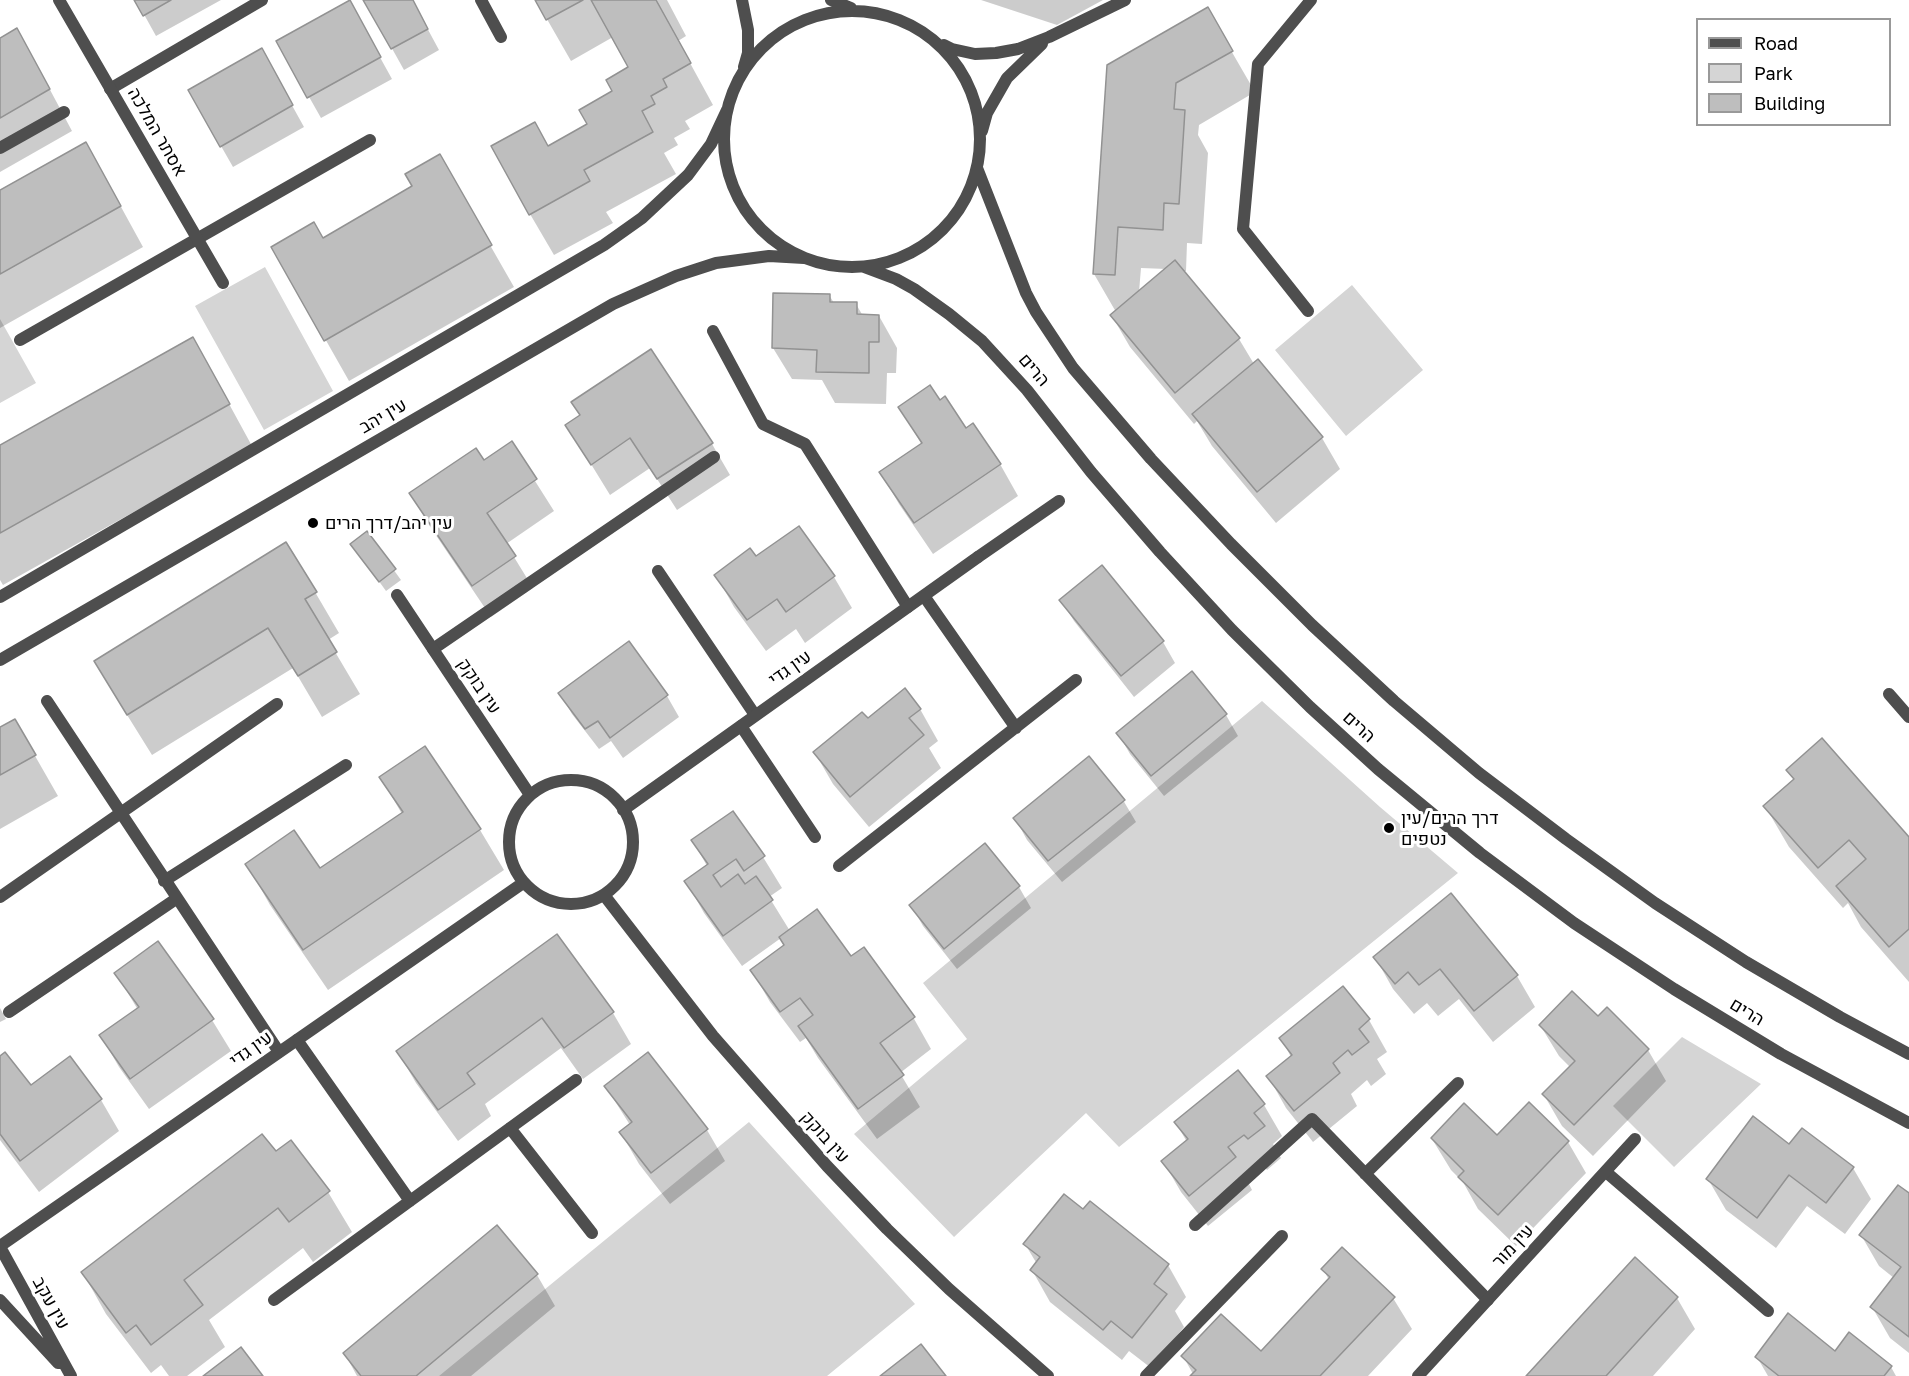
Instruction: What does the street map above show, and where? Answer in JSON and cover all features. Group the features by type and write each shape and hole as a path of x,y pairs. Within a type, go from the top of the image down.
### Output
{"street":[{"name":"אסתר המלכה","path":"59,0 223,283"},
{"path":"110,89 262,0"},
{"path":"481,0 501,37"},
{"path":"741,0 747,22 748,46 746,60 727,110 724,131 728,171 734,190 755,223 769,238 785,249 823,265 864,267 884,264 903,257 936,237 962,206 977,168 987,113 1007,78 1036,49 1064,30"},
{"path":"831,0 861,11 901,20 951,50 996,53 1028,46 1125,0"},
{"path":"1308,311 1243,229 1258,64 1311,0"},
{"path":"740,77 755,56 785,30 821,15 840,11 861,11"},
{"path":"935,41 950,55 970,88 977,107 980,147"},
{"name":"עין יהב","path":"0,597 594,251 642,218 674,189 711,144 727,110"},
{"path":"0,148 63,112"},
{"path":"20,340 370,140"},
{"name":"הרים","path":"977,168 1026,293 1042,322 1073,368 1151,459 1312,625 1394,701 1470,765 1654,903 1746,962 1909,1054"},
{"name":"עין יהב","path":"0,660 627,297 676,276 716,263 769,255 804,258"},
{"name":"הרים","path":"864,267 896,279 914,290 982,341 1028,390 1091,472 1160,552 1232,630 1310,707 1370,761 1480,853 1574,923 1674,989 1781,1054 1909,1123"},
{"path":"713,331 763,424 805,444 908,607"},
{"path":"433,650 714,457"},
{"name":"עין גדי","path":"623,810 1059,501"},
{"path":"658,571 755,715"},
{"name":"עין בוקק","path":"397,596 530,795"},
{"path":"924,596 1016,728"},
{"path":"839,866 1076,680"},
{"path":"1888,694 1909,717"},
{"path":"46,701 279,1052"},
{"path":"0,897 277,704"},
{"path":"741,726 815,837"},
{"path":"164,881 346,765"},
{"path":"565,780 585,782 603,789 623,810 631,827 631,856 618,882 603,895 586,903 557,903 538,896 523,883 511,858 509,838 510,829 518,810 530,795 555,782 565,780"},
{"name":"עין גדי","path":"0,1247 523,883"},
{"name":"עין בוקק","path":"603,895 713,1036 827,1166 949,1289 1048,1376"},
{"path":"9,1012 176,899"},
{"path":"297,1040 410,1201"},
{"path":"274,1300 576,1080"},
{"path":"1365,1174 1458,1083"},
{"path":"1195,1226 1312,1119 1488,1300"},
{"path":"510,1128 592,1233"},
{"name":"עין מור","path":"1418,1376 1635,1139"},
{"path":"1606,1172 1768,1311"},
{"path":"1146,1376 1282,1236"},
{"name":"עין עקב","path":"0,1247 71,1376"},
{"name":"עין עקב","path":"0,1300 71,1376"}],"green space":[{"path":"265,267 333,391 264,430 195,306"},
{"path":"1352,285 1423,370 1346,436 1275,350"},
{"path":"0,319 36,383 0,403"},
{"path":"1262,701 1380,807 1458,873 1119,1147 1086,1113 954,1237 854,1134 967,1039 923,983"},
{"path":"1682,1037 1761,1084 1674,1167 1613,1106"},
{"path":"749,1122 915,1304 827,1376 439,1376"}],"building":[{"path":"134,0 171,0 143,16"},
{"path":"350,0 381,57 307,98 276,41"},
{"path":"363,0 413,0 428,29 391,49"},
{"path":"535,0 583,0 546,20"},
{"path":"591,0 656,0 691,63 663,79 667,87 651,96 655,104 642,111 653,132 584,170 590,181 529,215 491,146 535,122 548,146 587,124 579,110 612,91 606,80 628,67"},
{"path":"1208,7 1233,51 1176,83 1174,109 1185,110 1179,204 1164,203 1163,230 1118,227 1115,275 1093,274 1107,65"},
{"path":"17,28 50,89 0,118 0,38"},
{"path":"262,48 293,105 220,147 188,90"},
{"path":"86,142 121,206 0,274 0,190"},
{"path":"440,154 492,245 324,341 271,247 314,222 323,238 412,186 405,174"},
{"path":"1175,260 1240,338 1175,393 1110,315"},
{"path":"773,293 830,294 830,302 857,302 857,314 879,315 879,342 869,342 869,373 816,372 817,350 772,348"},
{"path":"193,337 230,404 0,533 0,445"},
{"path":"651,349 713,443 657,479 630,438 591,465 565,425 580,415 571,402"},
{"path":"1258,359 1323,437 1257,492 1192,414"},
{"path":"930,385 940,400 945,396 966,428 973,423 1001,464 914,523 879,472 922,443 898,407"},
{"path":"512,441 537,479 487,513 516,556 472,586 409,493 476,448 484,460"},
{"path":"799,526 835,576 786,612 777,599 747,620 714,575 750,548 756,556"},
{"path":"367,531 396,569 379,582 350,544"},
{"path":"286,542 317,592 305,599 337,652 298,676 268,628 127,715 94,661"},
{"path":"1102,565 1164,641 1121,676 1059,600"},
{"path":"629,641 668,695 610,738 598,721 585,729 558,693"},
{"path":"1192,671 1227,714 1151,776 1116,733"},
{"path":"905,688 921,709 909,718 924,735 850,797 813,752 862,712 868,718"},
{"path":"15,719 36,755 0,775 0,727"},
{"path":"1822,738 1909,837 1909,929 1889,947 1836,886 1866,859 1849,840 1818,868 1763,806 1794,779 1786,770"},
{"path":"425,746 481,829 303,950 245,864 294,830 320,868 403,812 379,777"},
{"path":"1089,756 1125,800 1048,861 1013,818"},
{"path":"733,811 765,856 744,871 736,859 713,875 721,887 738,874 745,884 756,876 773,900 723,936 684,881 708,864 691,840"},
{"path":"985,843 1020,886 944,949 909,905"},
{"path":"1451,893 1518,975 1474,1011 1440,969 1419,985 1408,972 1395,984 1373,957"},
{"path":"817,909 851,956 864,947 915,1017 880,1043 904,1075 858,1109 798,1026 813,1015 800,998 780,1012 750,970 784,945 779,937"},
{"path":"557,934 614,1012 564,1048 542,1018 467,1073 475,1084 438,1110 396,1051"},
{"path":"158,941 214,1019 130,1079 99,1035 139,1007 114,973"},
{"path":"1343,986 1370,1019 1359,1029 1369,1042 1352,1055 1348,1050 1333,1063 1340,1073 1294,1111 1266,1076 1292,1055 1279,1038"},
{"path":"1572,991 1598,1016 1607,1007 1649,1049 1574,1125 1542,1094 1575,1061 1539,1025"},
{"path":"5,1052 31,1085 70,1056 102,1099 20,1161 0,1134 0,1056"},
{"path":"648,1052 708,1129 651,1173 619,1132 632,1122 604,1086"},
{"path":"1238,1070 1265,1104 1254,1113 1265,1126 1248,1139 1244,1135 1228,1147 1236,1157 1189,1196 1161,1161 1188,1139 1174,1122"},
{"path":"1529,1102 1569,1141 1498,1215 1458,1177 1464,1171 1431,1138 1464,1103 1497,1135"},
{"path":"1753,1116 1789,1144 1802,1128 1854,1167 1826,1203 1789,1175 1757,1218 1706,1179"},
{"path":"262,1134 276,1151 291,1140 330,1191 289,1222 278,1208 184,1280 203,1305 151,1345 136,1325 126,1333 81,1272"},
{"path":"1898,1185 1909,1193 1909,1337 1870,1307 1901,1267 1859,1235"},
{"path":"1064,1194 1083,1209 1090,1201 1169,1264 1154,1284 1167,1294 1132,1338 1111,1321 1103,1330 1030,1270 1040,1257 1023,1244"},
{"path":"497,1225 538,1274 416,1376 361,1376 343,1353"},
{"path":"1342,1247 1395,1297 1320,1376 1190,1376 1196,1370 1181,1356 1221,1314 1261,1351 1330,1277 1321,1269"},
{"path":"1635,1257 1678,1297 1606,1376 1526,1376"},
{"path":"1788,1313 1835,1351 1849,1332 1892,1366 1884,1376 1779,1376 1755,1357"},
{"path":"921,1344 946,1376 880,1376"},
{"path":"241,1347 263,1376 203,1376"}],"place":[{"name":"עין יהב/דרך הרים","path":"313,523"},
{"name":"דרך הרים/עין נטפים","path":"1389,828"}]}
